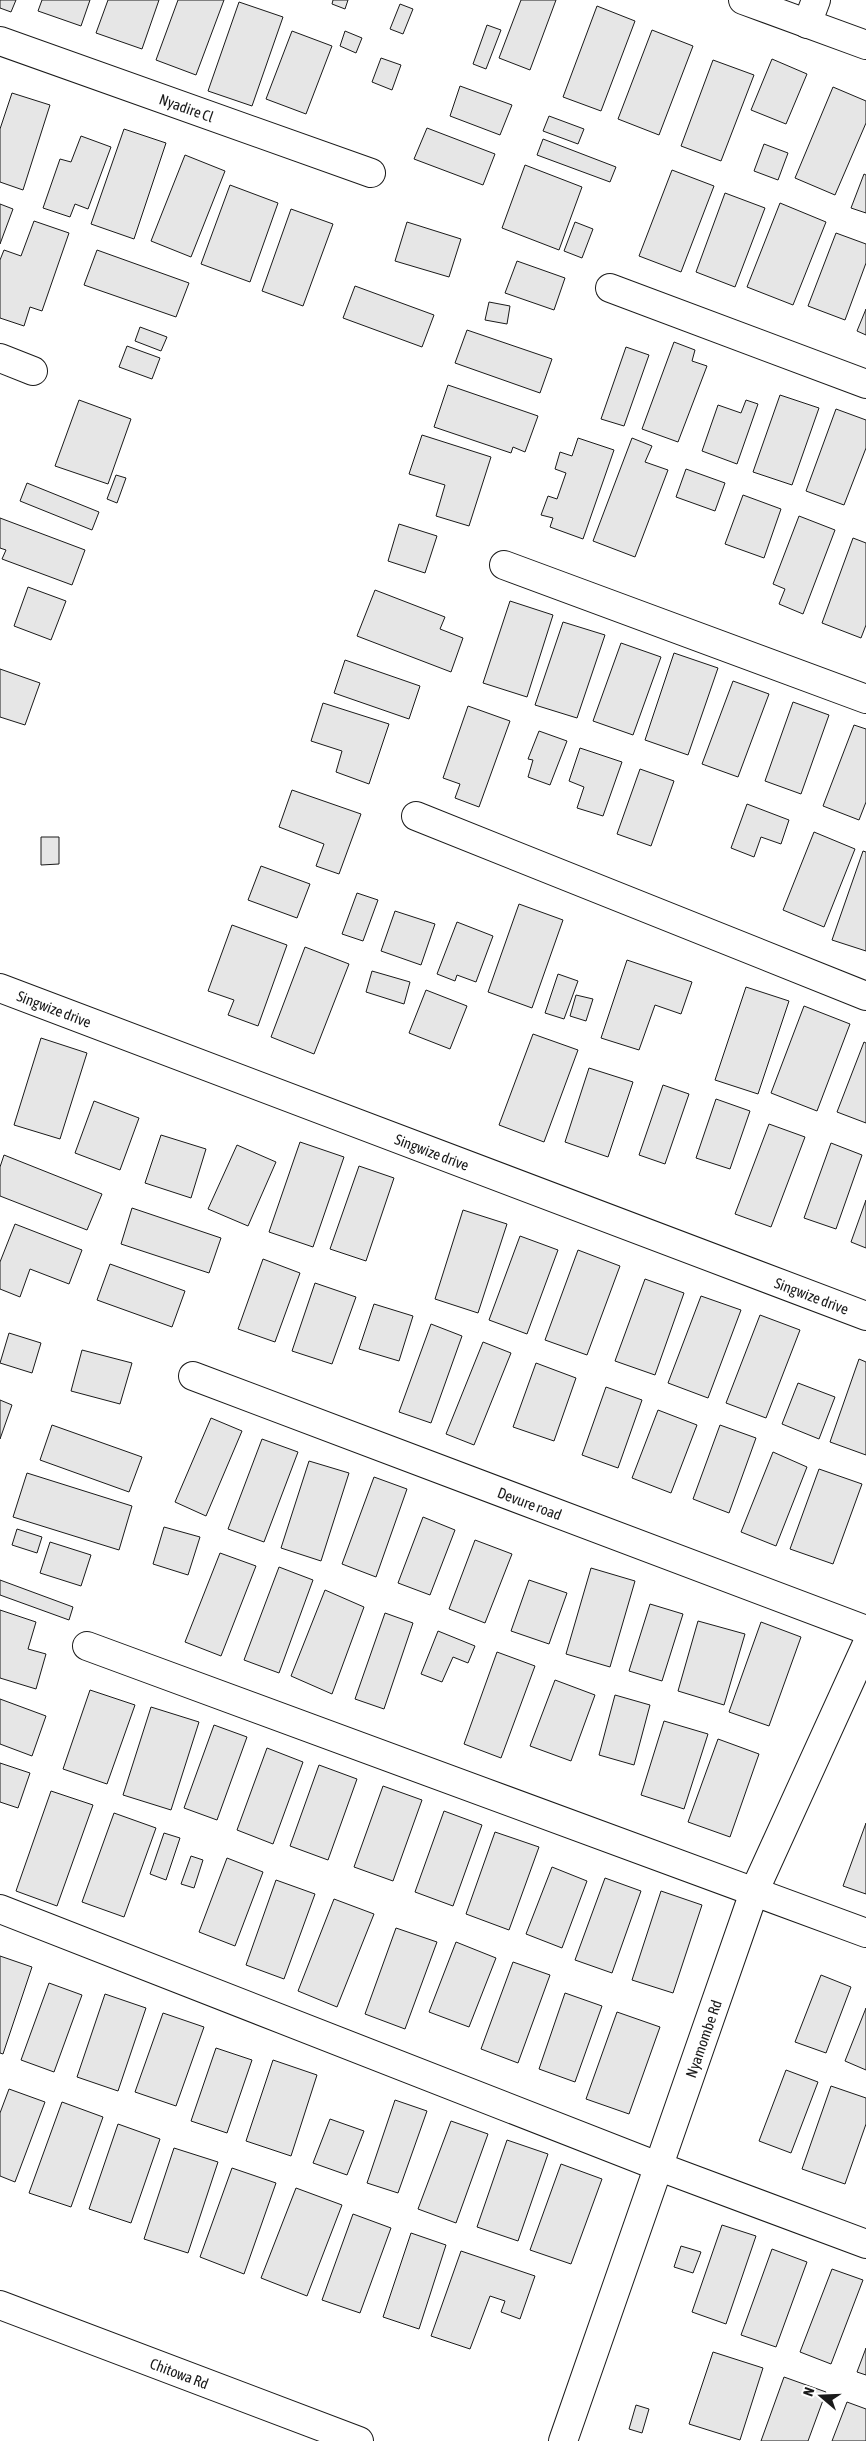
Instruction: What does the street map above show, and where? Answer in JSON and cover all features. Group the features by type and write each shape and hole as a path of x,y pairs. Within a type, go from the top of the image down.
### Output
{"street":[{"path":"743,0 811,12 866,45"},
{"name":"Nyadire Cl","path":"0,41 371,173"},
{"path":"610,288 866,384"},
{"path":"0,358 33,371"},
{"path":"504,565 866,699"},
{"path":"416,816 866,996"},
{"name":"Singwize drive","path":"0,988 866,1316"},
{"name":"Devure road","path":"193,1376 866,1630"},
{"path":"87,1646 866,1933"},
{"name":"Nyamombe Rd","path":"563,2441 660,2167 754,1892 866,1646"},
{"path":"0,1909 660,2167 866,2244"},
{"name":"Chitowa Rd","path":"0,2305 359,2441"}],"building":[{"path":"0,0 16,0 11,12 0,8"},
{"path":"42,0 90,0 81,26 38,11"},
{"path":"108,0 159,0 142,49 96,33"},
{"path":"178,0 224,0 196,75 156,60"},
{"path":"333,0 348,0 345,9 332,4"},
{"path":"521,0 556,0 530,70 499,58"},
{"path":"239,2 283,17 252,106 208,91"},
{"path":"400,4 413,9 403,34 390,29"},
{"path":"597,6 635,21 601,111 563,97"},
{"path":"487,25 501,30 486,69 473,64"},
{"path":"652,30 693,46 659,135 618,119"},
{"path":"292,31 332,46 306,114 266,99"},
{"path":"345,31 362,38 356,53 340,46"},
{"path":"381,58 401,65 392,90 372,82"},
{"path":"772,59 807,74 786,124 751,110"},
{"path":"713,60 754,75 721,161 681,146"},
{"path":"460,86 512,105 500,135 450,116"},
{"path":"833,87 866,101 866,123 835,195 795,178"},
{"path":"12,93 50,105 23,190 0,182 0,129"},
{"path":"549,116 584,129 578,144 543,131"},
{"path":"427,128 495,154 483,185 414,159"},
{"path":"124,129 166,143 134,239 91,224"},
{"path":"81,136 111,147 88,209 75,204 70,217 43,208 60,159 71,162"},
{"path":"543,139 616,167 610,182 537,155"},
{"path":"764,144 788,153 778,180 754,171"},
{"path":"185,155 225,171 191,257 151,241"},
{"path":"525,165 582,187 559,250 502,228"},
{"path":"672,170 714,186 681,272 639,256"},
{"path":"864,174 866,175 866,213 851,208"},
{"path":"230,185 278,203 250,282 201,264"},
{"path":"725,193 765,208 735,287 696,272"},
{"path":"780,203 826,222 793,305 747,287"},
{"path":"0,204 13,209 0,244"},
{"path":"291,209 333,224 303,306 262,291"},
{"path":"34,221 69,233 42,311 30,307 24,326 0,318 0,260 4,250 21,256"},
{"path":"407,222 461,239 449,277 395,261"},
{"path":"575,222 593,229 582,258 564,251"},
{"path":"836,233 866,244 866,263 845,320 808,306"},
{"path":"97,250 189,283 176,317 84,285"},
{"path":"517,261 565,278 554,310 505,293"},
{"path":"355,286 434,315 422,347 343,318"},
{"path":"489,302 510,306 507,324 485,320"},
{"path":"866,309 866,335 857,331"},
{"path":"140,327 167,337 161,351 135,341"},
{"path":"467,330 552,359 540,393 455,363"},
{"path":"674,342 695,350 692,361 707,366 678,442 642,429"},
{"path":"127,346 160,358 152,379 119,367"},
{"path":"626,347 649,355 624,426 601,419"},
{"path":"448,385 538,416 525,452 513,447 511,453 434,427"},
{"path":"780,395 819,408 792,485 753,472"},
{"path":"79,400 131,419 108,484 55,466"},
{"path":"746,400 758,404 737,464 702,451 718,405 741,413"},
{"path":"836,409 866,420 866,448 844,505 806,491"},
{"path":"422,435 491,457 469,526 436,516 445,485 409,474"},
{"path":"578,438 614,450 583,539 550,527 553,518 541,515 548,496 557,499 566,473 555,469 560,452 572,456"},
{"path":"632,438 652,446 645,462 668,470 635,557 593,541"},
{"path":"686,469 725,483 715,511 676,497"},
{"path":"116,475 126,478 117,503 107,499"},
{"path":"27,483 99,512 92,530 20,501"},
{"path":"743,495 781,509 764,558 725,544"},
{"path":"799,516 835,530 803,614 779,604 785,589 773,584"},
{"path":"0,518 85,550 72,585 2,559 6,550 0,548"},
{"path":"399,524 437,536 425,573 388,561"},
{"path":"853,538 866,543 866,625 861,638 822,623"},
{"path":"28,587 66,601 51,640 14,626"},
{"path":"375,590 445,617 440,629 463,638 451,672 357,636"},
{"path":"510,601 553,615 527,697 483,683"},
{"path":"563,622 605,635 577,718 535,705"},
{"path":"621,643 661,657 633,735 593,721"},
{"path":"674,653 718,668 688,755 645,740"},
{"path":"345,660 420,686 409,719 334,693"},
{"path":"0,669 40,683 25,725 0,717"},
{"path":"733,681 769,694 738,777 702,764"},
{"path":"793,702 829,715 801,794 765,781"},
{"path":"323,703 389,724 369,784 336,772 342,751 311,741"},
{"path":"468,706 510,721 479,807 455,798 460,784 443,778"},
{"path":"854,725 866,729 866,802 859,820 823,806"},
{"path":"539,731 567,741 550,785 528,777 533,760 528,759"},
{"path":"580,748 622,762 603,816 577,808 584,787 569,781"},
{"path":"640,769 674,781 651,846 617,834"},
{"path":"292,790 361,814 339,874 316,866 324,844 279,827"},
{"path":"747,804 789,820 781,844 761,837 754,857 731,848"},
{"path":"814,832 855,849 824,927 783,910"},
{"path":"41,837 59,837 59,864 41,865"},
{"path":"863,851 866,852 866,951 832,940"},
{"path":"261,866 310,884 297,918 248,900"},
{"path":"357,893 378,900 363,941 342,934"},
{"path":"519,904 563,920 532,1008 488,992"},
{"path":"395,911 435,924 421,965 381,951"},
{"path":"457,922 493,936 476,982 457,975 455,981 437,974"},
{"path":"232,925 287,945 258,1026 228,1015 234,1000 208,991"},
{"path":"305,947 349,964 314,1054 271,1037"},
{"path":"627,960 692,982 681,1014 655,1005 639,1050 601,1038"},
{"path":"372,971 410,982 404,1004 366,992"},
{"path":"558,974 578,981 564,1019 545,1013"},
{"path":"746,987 789,1001 758,1094 715,1080"},
{"path":"426,990 467,1006 450,1049 409,1033"},
{"path":"576,995 593,999 586,1021 570,1016"},
{"path":"804,1006 850,1024 817,1111 771,1093"},
{"path":"533,1034 578,1050 544,1142 499,1125"},
{"path":"41,1038 87,1053 60,1139 14,1125"},
{"path":"864,1042 866,1043 866,1123 837,1112"},
{"path":"589,1068 633,1082 608,1157 565,1142"},
{"path":"663,1085 689,1094 665,1164 639,1155"},
{"path":"716,1099 750,1111 730,1169 696,1158"},
{"path":"94,1101 139,1118 120,1170 75,1153"},
{"path":"769,1124 805,1137 771,1227 735,1214"},
{"path":"161,1135 206,1149 191,1198 145,1183"},
{"path":"300,1142 344,1157 313,1247 269,1232"},
{"path":"831,1143 862,1155 836,1229 804,1218"},
{"path":"237,1145 276,1162 248,1226 208,1209"},
{"path":"4,1155 102,1194 87,1230 0,1196 0,1167"},
{"path":"359,1166 394,1178 366,1261 330,1249"},
{"path":"866,1200 866,1248 851,1242"},
{"path":"132,1208 221,1238 209,1273 121,1244"},
{"path":"463,1210 507,1224 478,1313 435,1299"},
{"path":"15,1224 82,1250 69,1284 30,1269 20,1297 0,1289 0,1262"},
{"path":"520,1236 558,1250 527,1334 489,1320"},
{"path":"578,1250 620,1266 587,1355 545,1340"},
{"path":"263,1259 300,1273 275,1342 238,1329"},
{"path":"110,1264 185,1291 172,1327 97,1300"},
{"path":"645,1279 684,1293 655,1375 615,1361"},
{"path":"315,1283 356,1297 332,1364 292,1351"},
{"path":"701,1296 741,1310 708,1398 668,1383"},
{"path":"374,1304 413,1316 399,1361 359,1349"},
{"path":"760,1315 800,1330 766,1418 726,1403"},
{"path":"431,1324 462,1336 431,1423 399,1412"},
{"path":"9,1333 41,1343 32,1373 0,1363"},
{"path":"483,1342 511,1353 474,1445 446,1434"},
{"path":"82,1350 132,1363 120,1404 71,1391"},
{"path":"859,1359 866,1362 866,1455 830,1442"},
{"path":"536,1363 576,1378 554,1441 513,1427"},
{"path":"798,1383 835,1397 819,1439 782,1424"},
{"path":"606,1387 642,1400 618,1468 582,1455"},
{"path":"0,1400 12,1405 0,1439"},
{"path":"658,1410 697,1425 671,1493 632,1478"},
{"path":"211,1418 242,1431 206,1516 175,1502"},
{"path":"52,1425 142,1457 129,1492 40,1460"},
{"path":"720,1425 756,1438 729,1513 693,1499"},
{"path":"262,1439 298,1452 264,1542 228,1529"},
{"path":"773,1452 807,1467 776,1546 741,1532"},
{"path":"309,1461 349,1473 321,1561 281,1548"},
{"path":"819,1469 862,1484 833,1564 790,1549"},
{"path":"27,1473 132,1506 119,1550 13,1517"},
{"path":"374,1477 407,1489 376,1577 342,1564"},
{"path":"423,1517 455,1530 430,1595 398,1583"},
{"path":"164,1527 200,1537 188,1575 153,1564"},
{"path":"17,1529 42,1537 37,1553 12,1545"},
{"path":"475,1540 512,1554 485,1623 449,1609"},
{"path":"50,1542 91,1555 81,1586 40,1573"},
{"path":"220,1553 256,1566 221,1656 185,1642"},
{"path":"279,1567 313,1580 279,1673 244,1660"},
{"path":"591,1568 635,1581 610,1667 566,1654"},
{"path":"0,1580 73,1607 69,1620 0,1595"},
{"path":"529,1580 567,1593 549,1644 511,1631"},
{"path":"325,1590 364,1607 332,1694 291,1676"},
{"path":"650,1604 683,1614 662,1681 629,1671"},
{"path":"0,1610 36,1622 28,1649 46,1654 36,1689 0,1678"},
{"path":"385,1613 413,1623 384,1709 355,1699"},
{"path":"698,1621 745,1634 724,1705 678,1691"},
{"path":"761,1622 801,1637 769,1726 729,1712"},
{"path":"438,1631 475,1646 468,1663 453,1657 442,1682 421,1674"},
{"path":"497,1652 535,1666 501,1758 464,1744"},
{"path":"555,1680 595,1695 571,1761 530,1746"},
{"path":"90,1690 135,1705 107,1784 63,1769"},
{"path":"615,1695 650,1705 634,1765 599,1755"},
{"path":"0,1699 46,1716 32,1756 0,1744"},
{"path":"151,1707 199,1722 171,1810 123,1795"},
{"path":"664,1721 708,1734 684,1809 641,1795"},
{"path":"214,1725 247,1737 217,1820 184,1808"},
{"path":"718,1739 759,1754 730,1837 688,1822"},
{"path":"267,1748 303,1762 273,1844 237,1830"},
{"path":"0,1763 30,1773 18,1808 0,1802"},
{"path":"319,1765 357,1779 328,1860 290,1846"},
{"path":"383,1786 422,1800 393,1881 354,1867"},
{"path":"51,1791 93,1805 57,1906 16,1891"},
{"path":"444,1811 482,1825 453,1906 415,1892"},
{"path":"114,1813 156,1828 124,1917 82,1902"},
{"path":"866,1823 866,1894 843,1886"},
{"path":"495,1832 539,1847 509,1930 466,1914"},
{"path":"164,1833 180,1838 166,1880 150,1874"},
{"path":"191,1856 203,1860 194,1888 181,1884"},
{"path":"227,1858 263,1872 235,1946 199,1932"},
{"path":"552,1867 587,1881 562,1948 526,1934"},
{"path":"605,1878 641,1891 612,1973 575,1960"},
{"path":"276,1880 315,1894 284,1979 246,1965"},
{"path":"661,1891 702,1905 673,1993 632,1980"},
{"path":"334,1899 374,1914 337,2007 298,1991"},
{"path":"396,1928 437,1942 405,2029 365,2014"},
{"path":"456,1942 496,1958 469,2027 429,2012"},
{"path":"0,1956 32,1967 3,2054 0,2053"},
{"path":"513,1962 550,1975 518,2063 481,2049"},
{"path":"821,1975 851,1987 826,2053 795,2042"},
{"path":"49,1983 82,1995 54,2072 21,2060"},
{"path":"565,1993 602,2006 575,2082 539,2069"},
{"path":"105,1994 146,2008 118,2091 77,2077"},
{"path":"866,2008 866,2070 845,2061"},
{"path":"617,2012 660,2027 629,2114 586,2099"},
{"path":"163,2013 204,2027 176,2106 135,2092"},
{"path":"216,2048 252,2060 227,2133 191,2121"},
{"path":"273,2060 317,2075 291,2156 246,2141"},
{"path":"786,2070 818,2082 791,2153 759,2141"},
{"path":"831,2086 866,2098 866,2124 845,2184 802,2169"},
{"path":"9,2089 45,2102 15,2182 0,2176 0,2113"},
{"path":"395,2100 427,2111 398,2193 367,2183"},
{"path":"62,2102 103,2117 71,2207 29,2193"},
{"path":"330,2119 364,2131 347,2175 313,2163"},
{"path":"451,2121 488,2134 456,2223 418,2209"},
{"path":"118,2124 160,2139 131,2223 89,2209"},
{"path":"507,2140 548,2154 518,2241 477,2227"},
{"path":"174,2148 218,2162 188,2253 144,2239"},
{"path":"561,2164 602,2179 571,2264 530,2250"},
{"path":"232,2168 276,2183 244,2274 200,2257"},
{"path":"296,2188 342,2205 307,2296 261,2278"},
{"path":"353,2214 391,2228 360,2313 322,2300"},
{"path":"722,2225 756,2236 726,2324 692,2312"},
{"path":"411,2233 446,2245 419,2329 383,2317"},
{"path":"681,2246 701,2252 693,2273 674,2267"},
{"path":"772,2249 807,2262 776,2347 741,2335"},
{"path":"461,2251 535,2276 520,2319 501,2312 505,2301 490,2296 470,2349 431,2336"},
{"path":"832,2269 863,2280 831,2364 800,2352"},
{"path":"866,2348 866,2375 857,2372"},
{"path":"713,2352 763,2368 740,2440 689,2424"},
{"path":"784,2377 826,2392 808,2441 761,2441"},
{"path":"847,2402 866,2409 866,2441 832,2441"},
{"path":"636,2405 649,2409 642,2433 629,2429"}]}
